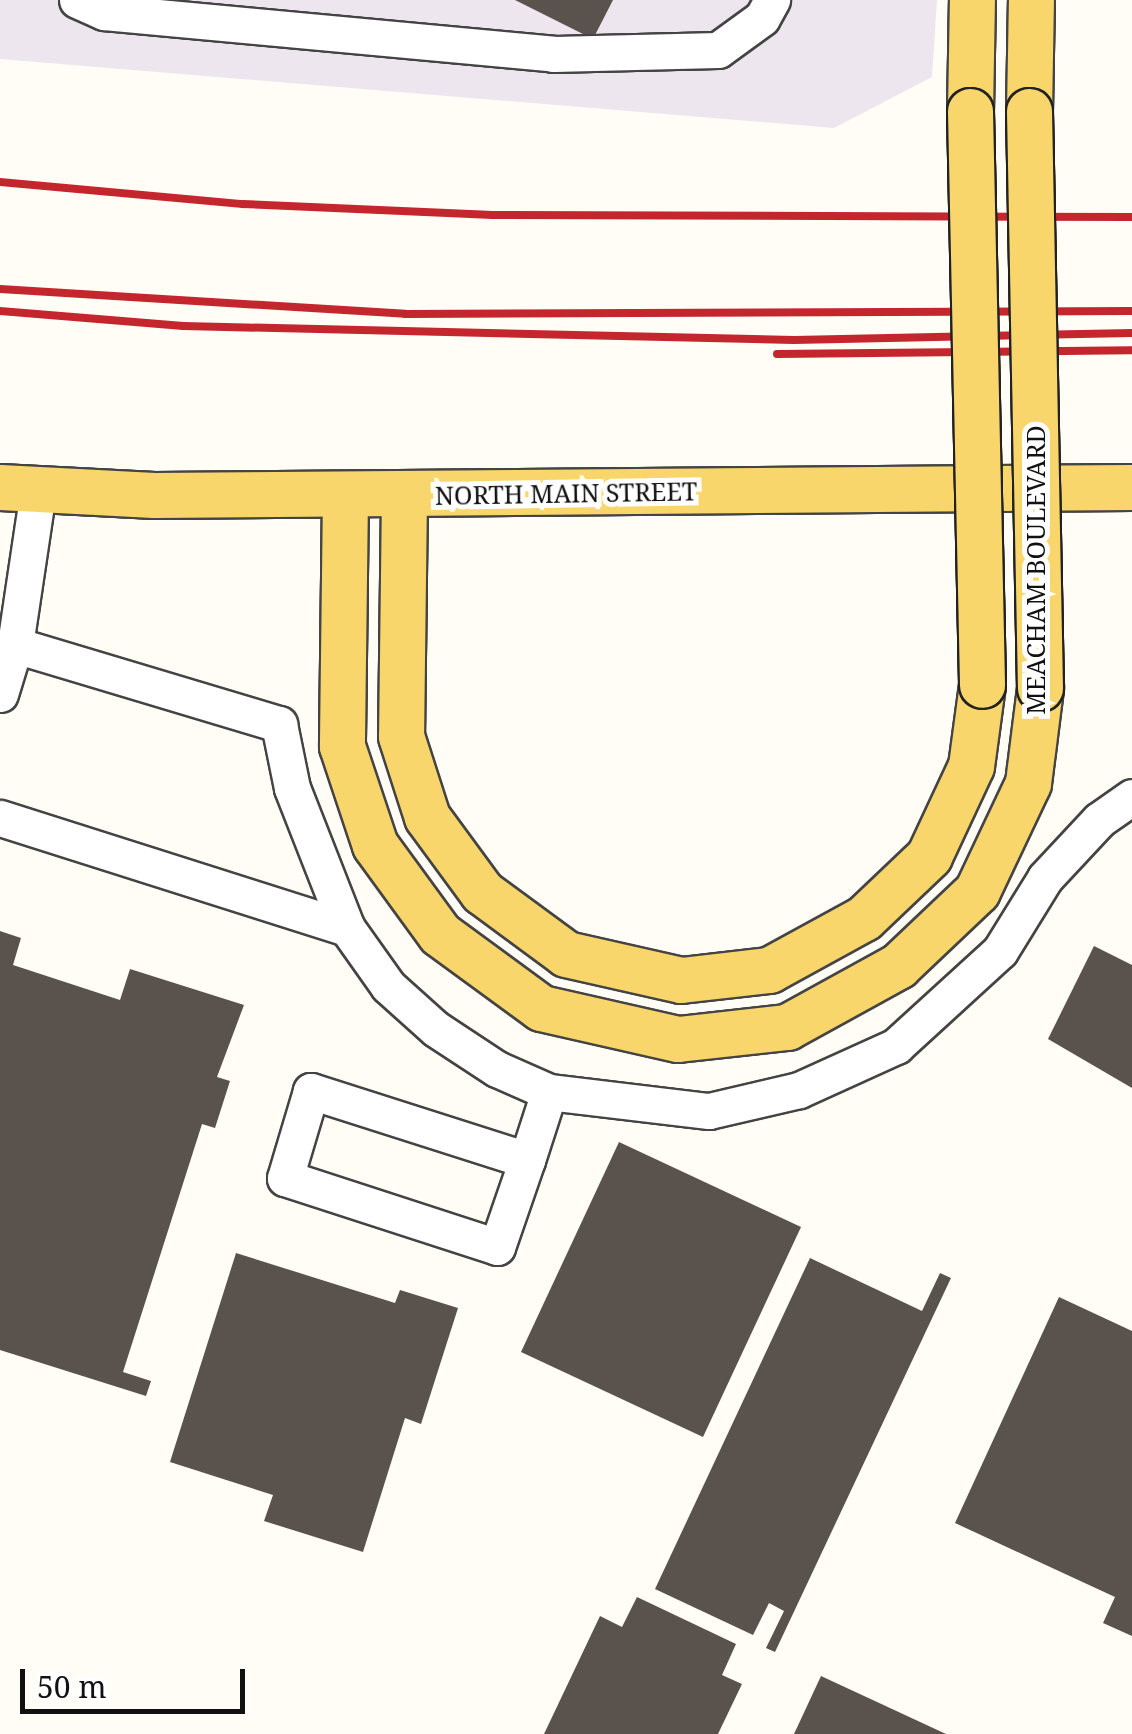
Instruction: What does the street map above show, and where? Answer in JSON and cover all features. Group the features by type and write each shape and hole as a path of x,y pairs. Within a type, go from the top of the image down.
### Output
{"main road":[{"path":"404,495 400,736 427,817 482,892 566,954 681,980 768,970 864,918 929,856 971,766 982,684 970,111 972,0"},
{"name":"MEACHAM BOULEVARD","path":"345,494 342,746 375,844 440,934 541,1008 678,1039 786,1026 898,966 977,891 1028,783 1040,688 1029,110 1031,0"},
{"name":"NORTH MAIN STREET","path":"19,490 404,495 1132,487"}],"lane":[{"path":"77,0 104,12 553,54 718,50 762,18 772,0"},
{"path":"0,694 14,645 19,490"},
{"path":"14,645 279,724 292,788 347,928 388,986 436,1029 498,1069 549,1092 709,1111 799,1090 896,1046 1000,950 1045,878 1098,820 1132,798"},
{"path":"0,818 347,928"},
{"path":"526,1160 311,1091 285,1178 497,1248 549,1092"}],"shaded area":[{"path":"0,0 937,0 932,77 834,128 0,59"}],"building":[{"path":"515,0 613,0 593,39"},
{"path":"0,931 21,938 13,965 120,1000 130,969 244,1005 217,1077 230,1081 215,1128 202,1124 123,1372 151,1381 146,1396 0,1350"},
{"path":"1094,946 1132,965 1132,1088 1048,1039"},
{"path":"619,1142 801,1227 703,1437 521,1352"},
{"path":"236,1253 395,1303 400,1290 458,1308 421,1424 405,1418 363,1552 264,1521 273,1495 170,1462"},
{"path":"810,1258 922,1311 940,1273 951,1278 775,1652 766,1648 784,1611 769,1603 753,1635 655,1589"},
{"path":"1059,1297 1132,1331 1132,1636 1103,1623 1115,1597 955,1523"},
{"path":"637,1597 736,1644 722,1675 742,1684 718,1734 544,1734 600,1616 622,1627"},
{"path":"821,1676 946,1734 794,1734"}],"railway":[{"path":"0,182 243,204 493,215 1132,217"},
{"path":"0,289 405,314 1132,311"},
{"path":"0,311 183,326 794,340 1132,333"},
{"path":"777,354 1132,350"}]}
